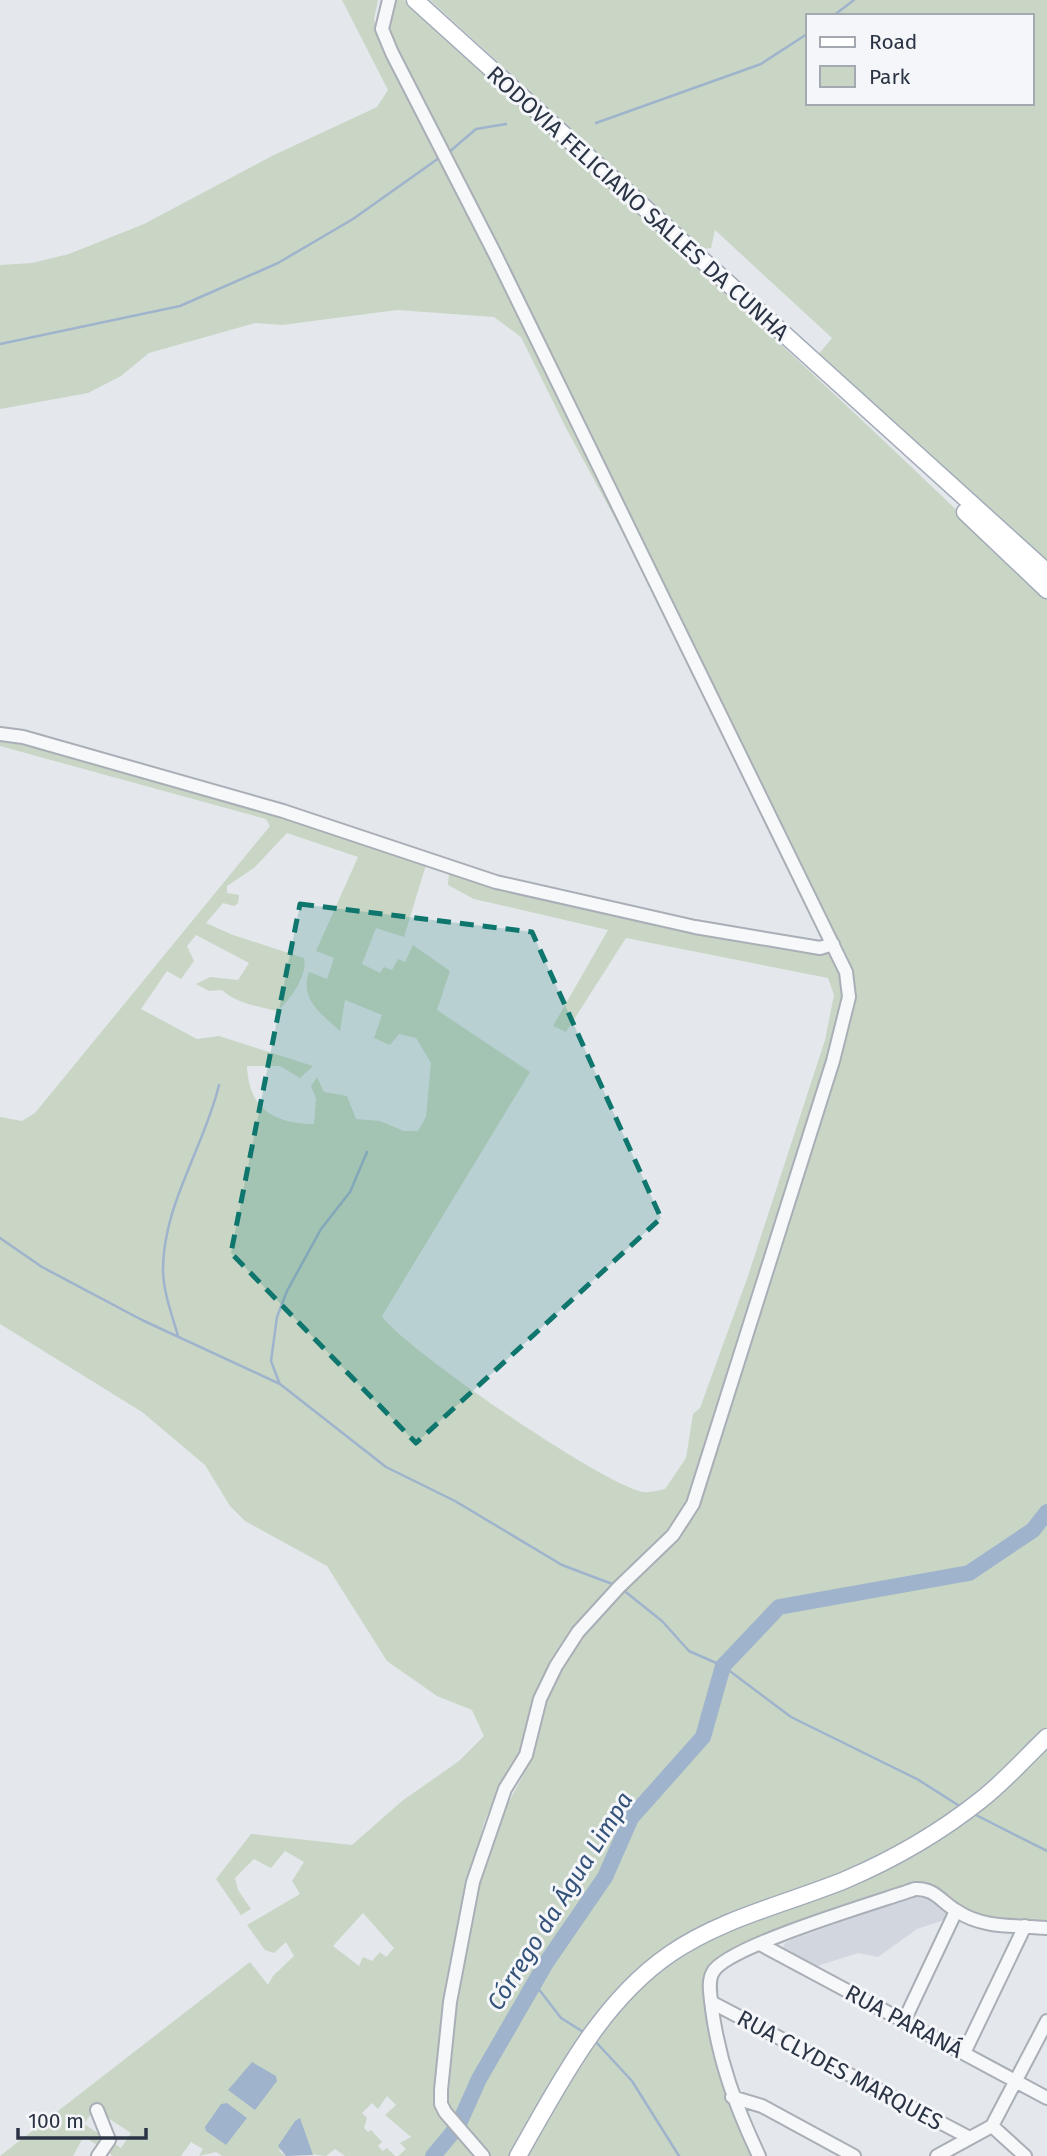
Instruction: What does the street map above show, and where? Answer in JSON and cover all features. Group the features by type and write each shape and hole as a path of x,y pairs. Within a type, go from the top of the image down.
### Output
{"main road":[{"name":"RODOVIA FELICIANO SALLES DA CUNHA","path":"415,0 1047,572"},
{"name":"RODOVIA FELICIANO SALLES DA CUNHA","path":"860,405 892,442 1047,590"},
{"path":"518,2156 590,2036 617,2002 670,1954 732,1921 874,1867 983,1799 1047,1737"}],"street":[{"path":"389,0 382,29 392,53 496,256 833,944 848,983 844,1026 693,1504 673,1535 619,1587 578,1632 556,1666 540,1699 526,1755 505,1790 480,1854 450,2002 440,2090 441,2105 445,2112 482,2156"},
{"path":"0,734 23,737 283,811 496,882 695,927 820,948 833,944"},
{"path":"758,2156 732,2097 717,2046 709,1984 713,1971 722,1962 760,1944 915,1889 930,1889 956,1911 976,1921 1047,1928"},
{"path":"904,2021 956,1911"},
{"path":"964,2053 1025,1926"},
{"name":"RUA PARANÁ","path":"760,1944 1047,2098"},
{"name":"RUA CLYDES MARQUES","path":"711,2002 968,2137"},
{"path":"937,2156 992,2126 1047,2021"},
{"path":"732,2097 762,2106 854,2156"},
{"path":"97,2110 109,2140 98,2156"},
{"path":"992,2126 1025,2156"}],"highlighted area":[{"path":"300,904 532,932 661,1218 416,1443 231,1253"}],"shaded area":[{"path":"913,1896 924,1897 946,1912 947,1919 917,1929 878,1957 858,1953 811,1968 782,1950 785,1943 791,1940"}],"green space":[{"path":"342,0 378,0 374,19 377,30 657,596 566,428 521,337 494,317 397,310 282,325 255,323 149,353 121,376 88,393 0,409 0,265 32,263 69,254 144,224 272,156 377,107 388,90"},
{"path":"393,0 404,0 647,221 889,445 1047,598 1047,1727 978,1793 907,1841 820,1885 729,1913 683,1937 625,1984 512,2156 490,2156 444,2104 456,2002 479,1883 496,1826 533,1757 545,1699 562,1666 618,1592 673,1546 698,1502 848,1025 854,996 822,909 785,831 500,253 396,51 387,29"},
{"path":"430,0 1047,0 1047,563 818,355 832,338 715,230 711,248 703,249"},
{"path":"0,739 22,742 282,814 426,865 404,937 376,928 362,964 380,973 384,967 392,970 398,959 405,962 413,945 450,971 437,1010 530,1072 382,1316 426,1356 550,1443 623,1485 644,1492 665,1489 686,1458 693,1414 700,1408 748,1276 825,1040 834,995 828,978 626,938 566,1032 553,1026 608,930 474,899 448,885 449,874 493,886 825,951 832,953 839,970 843,995 840,1022 690,1504 681,1519 638,1558 573,1629 529,1724 519,1754 499,1787 484,1823 469,1881 436,2089 479,2156 398,2156 406,2149 400,2143 411,2137 385,2115 396,2105 387,2096 378,2109 372,2103 362,2113 367,2118 364,2128 368,2132 371,2130 382,2142 378,2146 383,2151 387,2148 395,2156 345,2156 335,2149 326,2156 278,2150 286,2156 222,2156 216,2152 199,2156 203,2149 191,2142 181,2156 113,2156 84,2136 73,2156 0,2156 250,1962 268,1985 273,1976 294,1956 286,1942 274,1953 265,1950 247,1925 300,1894 292,1881 304,1862 285,1851 271,1868 254,1859 235,1878 238,1890 251,1909 241,1915 216,1879 251,1834 352,1845 402,1801 459,1761 484,1736 472,1710 437,1696 387,1661 327,1566 245,1521 230,1506 205,1465 142,1412 0,1324 0,1117 22,1121 35,1113 270,826 266,819 0,746","holes":["287,833 358,857 316,951 334,958 327,979 309,972 307,991 314,1006 340,1031 345,1000 382,1015 374,1038 390,1045 399,1034 416,1038 431,1063 426,1117 418,1131 404,1131 380,1121 356,1119 347,1096 324,1092 317,1077 311,1086 316,1099 314,1124 275,1117 258,1103 249,1081 247,1066 280,1066 300,1078 313,1066 219,1036 197,1039 141,1009 167,971 181,979 194,961 187,946 196,935 249,963 238,980 210,977 196,984 209,991 222,990 241,1001 277,1011 287,1001 301,980 304,958 233,935 206,923 223,903 234,906 238,903 239,895 227,893 227,886 254,868","363,1913 394,1948 386,1957 380,1952 372,1961 363,1957 359,1966 333,1946","94,2109 131,2133 121,2148 84,2124"]},
{"path":"1047,1743 1047,1924 980,1917 953,1905 929,1885 917,1883 757,1938 737,1949 706,1983 755,2156 526,2156 594,2041 651,1976 709,1936 876,1872"}],"water":[{"path":"252,2062 276,2076 277,2081 255,2110 228,2090"},
{"path":"227,2103 247,2118 226,2145 206,2131 205,2127 221,2104"},
{"path":"300,2118 313,2155 286,2156 278,2146"}],"waterway":[{"path":"836,14 854,0"},
{"path":"596,123 761,64 806,35"},
{"path":"448,153 476,129 506,124"},
{"path":"0,344 180,306 278,263 353,219 439,158"},
{"path":"178,1336 165,1288 165,1248 176,1200 204,1132 219,1085"},
{"path":"279,1382 271,1361 277,1317 287,1291 321,1229 350,1192 367,1152"},
{"path":"0,1238 42,1267 142,1320 280,1384 386,1467 455,1501 562,1565 615,1585"},
{"name":"Córrego da Água Limpa","path":"433,2156 458,2126 479,2079 546,1963 605,1877 631,1818 703,1737 723,1666 779,1607 969,1573 1033,1530 1047,1512"},
{"path":"622,1589 662,1621 689,1651 723,1666 791,1717 917,1779 958,1805"},
{"path":"972,1813 1047,1851"},
{"path":"534,1983 561,2018 585,2033"},
{"path":"595,2041 632,2081 679,2156"}]}
